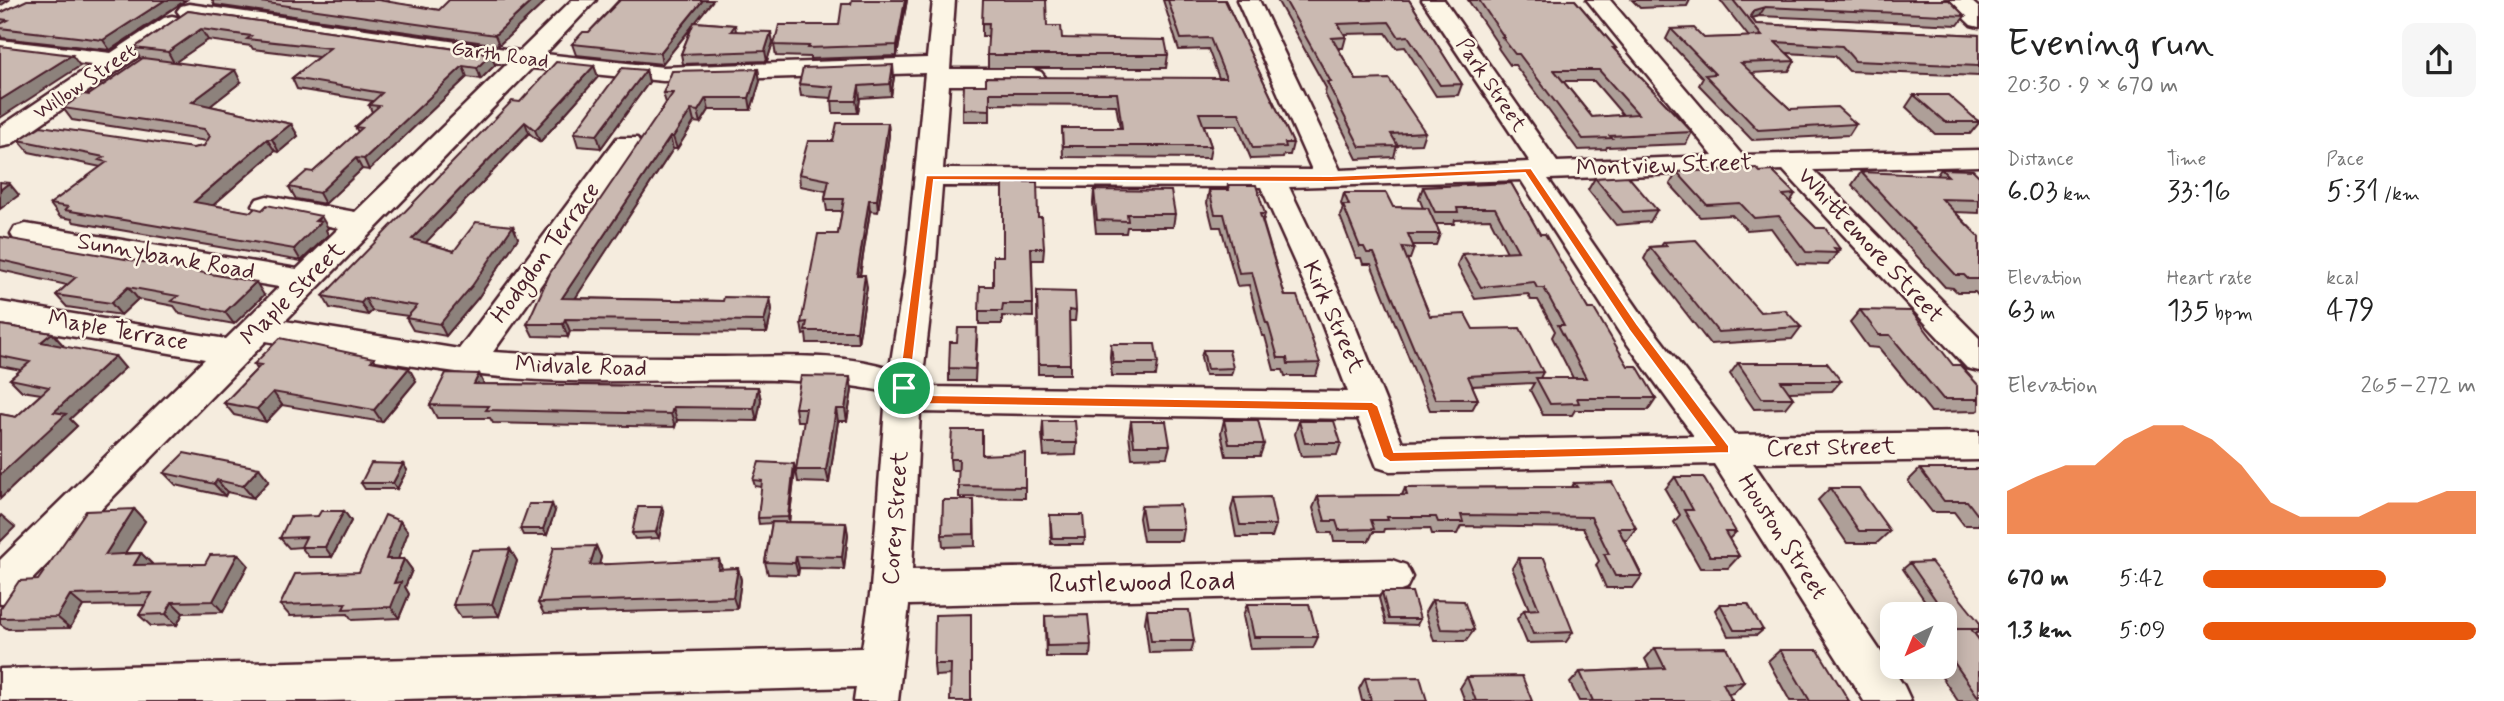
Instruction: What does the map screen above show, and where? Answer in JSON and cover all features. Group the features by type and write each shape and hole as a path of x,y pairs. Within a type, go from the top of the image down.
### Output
{"street":[{"name":"Maple Street","path":"0,586 585,0"},
{"name":"Corey Street","path":"878,684 891,588 904,388 929,177 944,0"},
{"path":"1248,0 1331,179"},
{"name":"Park Street","path":"1433,0 1538,170"},
{"path":"1598,0 1734,163"},
{"path":"1956,0 1975,30"},
{"name":"Garth Road","path":"197,5 526,59 663,74 938,71 1059,78"},
{"name":"Willow Street","path":"0,139 197,5"},
{"path":"0,47 117,61"},
{"path":"24,123 60,129"},
{"name":"Hodgdon Terrace","path":"467,363 626,144"},
{"name":"Montview Street","path":"929,177 1331,179 1734,163 1979,158"},
{"name":"Whittemore Street","path":"1790,162 1979,359"},
{"name":"Houston Street","path":"1538,170 1633,327 1724,449 1888,701"},
{"name":"Kirk Street","path":"1271,179 1337,321 1390,457"},
{"path":"267,205 363,223"},
{"name":"Sunnybank Road","path":"26,234 306,281"},
{"name":"Maple Terrace","path":"0,313 247,340"},
{"name":"Midvale Road","path":"247,340 467,363 568,369 787,369 851,373 885,379 923,400 1372,406"},
{"name":"Crest Street","path":"1390,457 1979,446"},
{"name":"Rustlewood Road","path":"891,588 1392,578"},
{"path":"0,689 878,684"}],"building":[{"path":"27,0 165,0 103,40 0,28 0,24 8,20 0,19 0,13"},
{"path":"246,0 378,0 439,10 449,0 533,0 495,35"},
{"path":"620,0 703,0 660,53 572,44 583,32 589,32"},
{"path":"852,0 905,0 897,45 808,48 809,46 774,45 779,25 839,25 842,4 851,4"},
{"path":"983,0 1046,0 1047,26 1061,26 1062,38 1165,40 1168,55 987,55 989,23 982,23"},
{"path":"1168,0 1225,0 1293,143 1285,143 1286,147 1253,148 1239,113 1199,113 1211,146 1063,146 1062,128 1122,128 1117,93 990,93 990,110 963,109 964,85 986,85 986,77 1226,78 1210,38 1181,39"},
{"path":"1285,0 1409,0 1462,84 1440,85 1408,36 1399,37 1389,22 1338,24 1346,37 1332,38 1356,80 1389,79 1425,132 1391,134 1398,146 1360,147 1327,82 1331,82"},
{"path":"1479,0 1575,0 1616,48 1613,48 1692,132 1583,139 1504,37","holes":["1554,70 1599,70 1638,114 1592,117"]},
{"path":"1733,0 1949,0 1965,16 1765,7 1754,10 1750,16 1756,24 1979,35 1979,66 1855,61 1842,46 1775,42 1795,61 1741,63 1790,109 1837,107 1856,124 1758,130 1705,75 1715,74 1671,29 1694,28 1704,38 1762,36"},
{"path":"188,11 491,54 477,68 463,66 364,159 356,158 319,193 289,187 307,171 313,172 362,128 355,127 379,106 369,105 382,93 292,78 330,48 247,39 251,36 201,29 168,52 134,48"},
{"path":"694,22 735,25 731,31 771,32 765,51 681,54"},
{"path":"0,46 72,55 0,100"},
{"path":"143,58 235,70 192,102 291,124 272,139 267,139 194,202 251,212 255,208 262,210 267,205 321,216 315,221 321,222 294,249 65,210 68,207 50,204 107,162 99,160 104,157 19,140 41,126 193,148 204,146 210,136 204,129 63,108 83,94 89,95"},
{"path":"556,62 594,66 535,130 525,122 412,239 454,251 476,222 513,226 472,286 440,324 406,318 417,306 365,298 361,303 323,296 512,101 520,102"},
{"path":"893,65 890,84 859,86 856,101 831,101 834,87 799,84 803,68"},
{"path":"622,68 646,70 597,135 574,133"},
{"path":"758,69 749,98 706,98 698,111 691,110 562,298 723,301 724,297 770,298 764,321 565,319 563,324 527,324 550,273 673,93 663,93 672,71"},
{"path":"1914,95 1948,95 1979,122 1945,122"},
{"path":"837,123 888,123 877,200 869,200 857,275 865,275 857,331 805,331 807,322 801,323 818,234 838,234 844,199 825,199 829,180 799,174 808,141 833,141"},
{"path":"1756,168 1760,172 1772,171 1795,194 1783,195 1816,228 1825,228 1840,249 1834,248 1837,253 1806,252 1779,216 1754,218 1740,203 1707,205 1677,172"},
{"path":"1941,169 1973,170 1979,176 1979,200 1942,199 1979,237 1979,279 1956,275 1861,172 1948,176"},
{"path":"1628,176 1657,210 1623,212 1595,178"},
{"path":"0,182 9,183 0,190"},
{"path":"1003,182 1037,182 1038,217 1042,217 1044,248 1031,248 1033,304 1003,304 1002,311 979,311 980,286 993,286 993,256 1003,256"},
{"path":"1511,183 1540,234 1545,234 1588,309 1594,309 1628,366 1637,366 1656,398 1577,398 1579,403 1550,404 1536,378 1586,378 1558,325 1564,325 1544,288 1537,288 1534,282 1481,287 1462,254 1518,251 1495,208 1457,208 1458,212 1435,212 1423,187"},
{"path":"1228,185 1256,185 1265,214 1260,214 1285,296 1297,296 1320,363 1288,364 1287,358 1278,358 1252,272 1239,273 1224,214 1215,214 1209,190 1229,190"},
{"path":"1094,190 1171,191 1175,214 1127,214 1128,221 1097,220"},
{"path":"1344,193 1386,193 1393,207 1428,208 1440,234 1408,234 1414,248 1402,247 1430,316 1465,314 1473,329 1520,328 1543,372 1468,376 1478,399 1435,399 1374,253 1367,253 1364,247 1360,247 1343,205 1349,205"},
{"path":"0,237 256,282 225,312 171,301 178,296 128,287 111,303 56,295 76,277 0,260"},
{"path":"1696,240 1760,312 1785,310 1801,327 1718,332 1650,247 1667,246 1664,242"},
{"path":"1037,291 1075,292 1076,311 1069,310 1070,364 1039,364"},
{"path":"1860,310 1911,311 1953,365 1960,365 1979,386 1979,399 1943,399 1890,335 1879,335"},
{"path":"0,325 52,333 41,342 115,356 54,412 66,414 0,475 0,414 16,417 49,387 10,379 30,362 0,356"},
{"path":"958,328 977,328 975,369 949,368 950,342 957,342"},
{"path":"280,338 409,368 374,410 273,392 257,409 224,403 261,365 254,364"},
{"path":"1111,344 1155,344 1158,363 1113,363"},
{"path":"1203,350 1229,350 1233,368 1207,369"},
{"path":"1738,363 1827,363 1841,381 1781,381 1793,398 1762,398"},
{"path":"446,373 479,374 474,384 758,387 754,408 673,407 671,414 486,410 489,406 430,405"},
{"path":"801,376 850,377 845,409 836,409 826,470 796,470 806,408 795,408"},
{"path":"1224,420 1258,420 1264,444 1229,444"},
{"path":"1043,421 1075,421 1077,443 1044,443"},
{"path":"1131,421 1166,421 1170,445 1134,445"},
{"path":"1299,421 1334,421 1341,443 1305,443"},
{"path":"952,430 982,430 982,455 1025,453 1025,487 958,486 959,459 950,459"},
{"path":"184,453 259,468 243,486 217,480 214,484 164,473"},
{"path":"759,462 794,464 788,517 758,518 762,481 753,480"},
{"path":"371,463 403,464 393,483 361,483"},
{"path":"1920,469 1979,469 1979,514 1967,501 1944,501"},
{"path":"1675,477 1703,477 1736,532 1725,532 1739,556 1710,556 1684,510 1693,510"},
{"path":"1612,482 1636,528 1618,528 1642,576 1615,576 1604,554 1609,554 1591,517 1461,515 1463,522 1438,522 1436,517 1387,517 1388,520 1371,520 1374,529 1339,530 1336,521 1325,521 1318,496 1407,495 1405,488 1577,487 1574,483"},
{"path":"1830,488 1859,488 1890,531 1859,531"},
{"path":"1270,497 1276,525 1240,525 1234,498"},
{"path":"943,500 974,500 974,534 942,535"},
{"path":"529,504 552,504 543,529 520,529"},
{"path":"1180,505 1184,529 1145,529 1141,506"},
{"path":"638,507 662,507 656,532 632,533"},
{"path":"134,509 105,555 141,553 134,565 205,564 210,555 238,554 213,601 172,602 166,614 139,615 152,593 70,595 57,617 0,618 0,609 19,581 38,580 86,511"},
{"path":"321,511 344,511 325,547 301,547 306,537 280,538 290,517 318,516"},
{"path":"385,515 400,521 386,559 404,559 394,583 401,582 391,607 343,609 346,603 280,605 295,574 359,572"},
{"path":"1050,515 1083,515 1085,538 1052,538"},
{"path":"772,522 846,523 842,557 796,556 795,563 765,562"},
{"path":"596,546 590,565 719,559 718,569 738,568 733,597 538,603 554,547"},
{"path":"510,549 492,604 453,605 472,550"},
{"path":"1518,558 1544,558 1573,632 1533,634 1524,610 1539,609"},
{"path":"1931,562 1979,622 1979,629 1957,629 1957,602 1937,602 1910,563"},
{"path":"1382,592 1412,592 1420,619 1389,619"},
{"path":"1432,600 1464,601 1474,630 1441,629"},
{"path":"1247,604 1309,604 1318,637 1254,637"},
{"path":"1720,604 1748,604 1763,630 1734,630"},
{"path":"1147,610 1189,610 1194,641 1151,641"},
{"path":"971,614 971,701 950,701 951,664 934,664 935,615"},
{"path":"1088,615 1091,645 1047,646 1045,616"},
{"path":"1957,629 1971,629 1979,640 1979,698 1957,667"},
{"path":"1726,647 1744,682 1723,683 1732,701 1593,701 1580,672 1665,668 1655,648"},
{"path":"1780,650 1818,650 1849,701 1810,701"},
{"path":"1522,676 1532,701 1476,701 1467,677"},
{"path":"1420,677 1427,701 1371,701 1365,678"}],"route":[{"path":"1528,170 1633,327 1724,449 1390,457 1372,406 923,400 904,388 920,273 929,177 1331,179 1528,170"}]}
